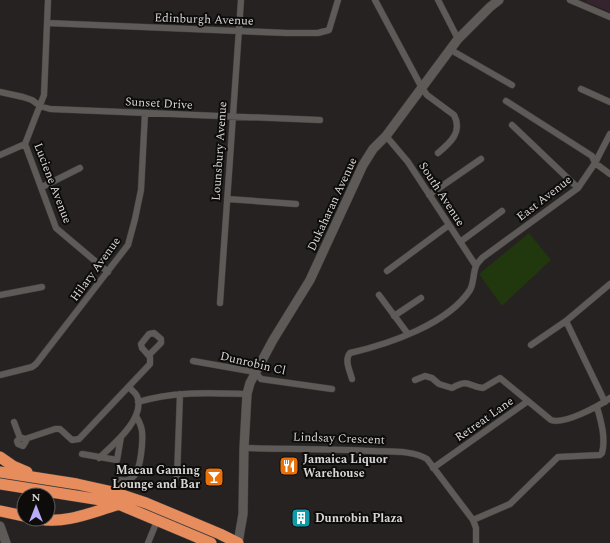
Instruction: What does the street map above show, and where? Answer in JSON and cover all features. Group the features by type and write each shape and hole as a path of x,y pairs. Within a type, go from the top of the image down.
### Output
{"highway":[{"path":"0,457 13,466 44,479"},
{"path":"0,472 77,484 113,492 146,503 238,543"},
{"path":"0,484 118,504 211,543"},
{"path":"56,520 65,520 118,504"},
{"path":"0,511 16,514"}],"street":[{"name":"Luciene Avenue","path":"48,0 45,91 25,144 56,228 108,272"},
{"name":"Lounsbury Avenue","path":"220,303 241,0"},
{"name":"Edinburgh Avenue","path":"47,23 318,33 328,30 338,0"},
{"path":"375,0 422,88 427,95 454,115 456,119 456,131 454,138 438,153"},
{"path":"438,0 458,39"},
{"name":"Dukaharan Avenue","path":"244,448 247,394 255,372 310,280 363,165 373,149 386,136 458,39 499,0"},
{"path":"570,0 610,17"},
{"path":"451,50 512,85"},
{"path":"581,89 610,102"},
{"name":"Sunset Drive","path":"0,92 32,100 40,106 50,108 320,120"},
{"path":"506,101 592,156 595,163 610,174"},
{"name":"Hilary Avenue","path":"0,374 32,367 36,364 127,248 135,220 141,190 145,113"},
{"path":"512,125 578,188"},
{"name":"East Avenue","path":"476,266 482,258 578,188 595,163 610,134"},
{"name":"South Avenue","path":"386,136 408,162 476,266"},
{"path":"0,155 25,144"},
{"path":"429,195 481,158"},
{"path":"42,188 80,168"},
{"path":"227,199 296,204"},
{"path":"460,242 502,212"},
{"path":"387,271 449,226"},
{"path":"352,380 347,360 350,353 386,344 436,321 457,306 471,288 476,266"},
{"path":"531,345 566,321 610,284"},
{"path":"0,295 42,287"},
{"path":"379,295 408,334"},
{"path":"394,316 421,298"},
{"path":"566,321 608,400"},
{"path":"14,422 22,439 58,429 72,440 77,440 150,364 151,359 149,355"},
{"name":"Dunrobin Cl","path":"194,361 255,372 261,379 332,389"},
{"path":"415,380 425,376 432,378 440,384 452,388 461,383 472,384 483,388 500,378 528,401"},
{"path":"99,458 121,437 136,416 138,402 135,393 128,386"},
{"path":"138,402 151,398 180,394 247,394"},
{"path":"177,477 180,394"},
{"name":"Retreat Lane","path":"433,468 528,401 551,420 558,421 597,407 608,400"},
{"path":"473,520 510,504 558,457 600,455 602,453 603,437 602,422 597,407"},
{"path":"120,480 125,481 133,478 138,468 142,432 136,416"},
{"path":"82,454 117,460 121,437"},
{"path":"238,543 243,514 244,448"},
{"name":"Lindsay Crescent","path":"244,448 342,450 416,454 426,459 473,520 476,528 476,543"},
{"path":"148,543 158,521"},
{"path":"0,526 6,543"}],"shaded area":[{"path":"587,0 610,0 610,12 586,2"}],"green space":[{"path":"529,233 551,260 502,306 479,274"}],"place":[{"name":"Jamaica Liquor Warehouse","path":"289,466"},
{"name":"Macau Gaming Lounge and Bar","path":"214,477"},
{"name":"Dunrobin Plaza","path":"301,518"}]}
